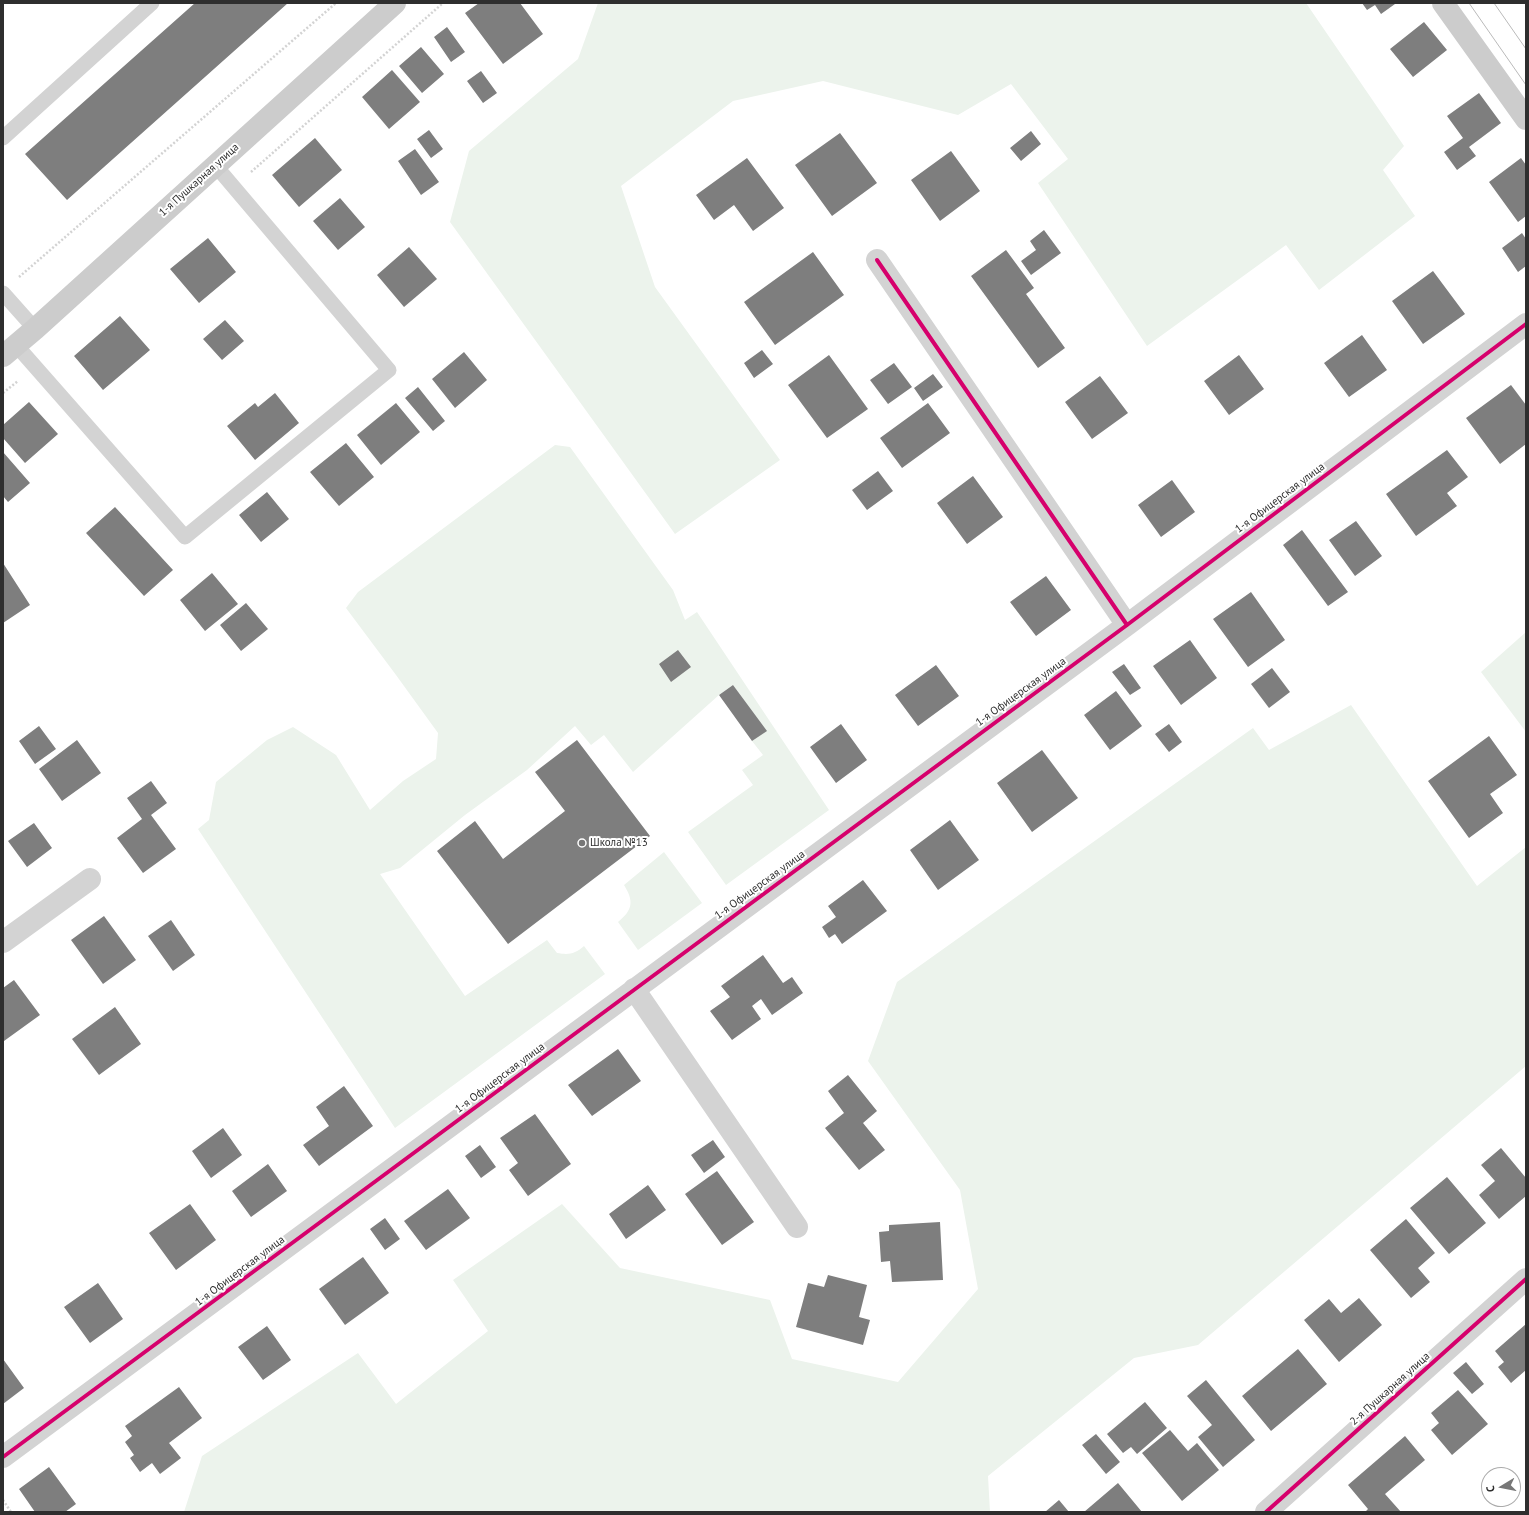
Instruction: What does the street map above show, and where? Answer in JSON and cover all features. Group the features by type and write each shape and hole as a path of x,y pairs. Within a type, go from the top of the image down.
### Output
{"main road":[{"name":"1-я Пушкарная улица","path":"10,350 395,3"},
{"path":"1443,3 1526,119"}],"street":[{"path":"877,260 1127,625"},
{"name":"1-я Офицерская улица","path":"3,1457 1127,625 1526,324"},
{"path":"3,942 90,879"},
{"path":"634,989 797,1227"},
{"name":"2-я Пушкарная улица","path":"1266,1512 1526,1279"}],"lane":[{"path":"3,138 152,3"},
{"path":"10,350 184,537 389,370 215,165"},
{"path":"3,293 35,329"}],"path":[{"path":"15,280 336,3"},
{"path":"3,1500 11,1512"}],"shaded area":[{"path":"598,3 1306,3 1404,146 1383,170 1415,216 1319,290 1286,245 1147,346 1038,183 1068,159 1011,84 958,115 823,81 733,101 621,186 655,287 780,460 675,534 450,222 469,151 578,59"},
{"path":"555,445 570,447 673,590 685,620 697,612 829,810 726,885 688,832 753,785 742,770 763,755 752,741 766,731 733,685 719,695 633,772 604,735 591,745 575,726 527,770 465,815 400,868 380,874 465,996 547,940 557,953 572,953 578,951 584,946 605,974 395,1128 198,829 209,820 216,782 267,740 293,727 336,755 370,810 403,781 436,759 438,733 346,608 358,592"},
{"path":"1526,632 1526,732 1481,672"},
{"path":"1351,705 1477,886 1526,847 1526,1066 1198,1345 1134,1358 988,1476 990,1512 184,1512 202,1456 358,1353 396,1404 488,1331 453,1280 562,1204 620,1268 770,1300 792,1359 898,1382 978,1289 960,1190 868,1061 897,982 1253,728 1269,750"},
{"path":"664,852 702,903 638,950 618,922 627,913 630,905 629,896 624,885"}],"building":[{"path":"195,3 288,3 67,200 25,154"},
{"path":"479,3 520,3 543,34 503,64 465,13"},
{"path":"1362,3 1395,4 1381,14 1375,5 1367,10"},
{"path":"1424,22 1447,50 1413,77 1390,49"},
{"path":"447,27 465,52 451,62 434,37"},
{"path":"421,47 444,74 422,93 399,66"},
{"path":"392,70 420,102 389,129 362,97"},
{"path":"481,71 497,93 483,103 467,81"},
{"path":"1479,93 1501,123 1469,147 1476,156 1457,170 1444,152 1463,138 1447,116"},
{"path":"429,130 443,149 431,158 417,139"},
{"path":"1031,131 1041,144 1021,161 1010,148"},
{"path":"840,133 877,183 832,216 795,165"},
{"path":"315,138 342,170 299,207 272,175"},
{"path":"415,149 439,182 421,195 398,161"},
{"path":"951,151 980,191 940,221 911,180"},
{"path":"747,158 784,208 753,231 734,205 714,220 696,195"},
{"path":"1521,158 1526,165 1526,216 1518,222 1489,182"},
{"path":"340,198 365,227 338,250 313,221"},
{"path":"1044,230 1061,253 1031,275 1021,261 1036,250 1030,241"},
{"path":"1522,233 1526,239 1526,266 1518,272 1502,248"},
{"path":"208,238 236,272 199,303 170,269"},
{"path":"409,247 437,279 404,307 377,275"},
{"path":"1006,250 1034,288 1026,294 1065,348 1038,368 971,276"},
{"path":"813,252 844,295 775,345 744,302"},
{"path":"1433,271 1465,314 1423,344 1392,301"},
{"path":"120,316 150,350 103,390 74,356"},
{"path":"225,320 244,341 222,360 203,339"},
{"path":"1362,335 1387,370 1349,397 1324,363"},
{"path":"762,350 773,364 754,378 744,363"},
{"path":"464,352 487,380 455,408 432,379"},
{"path":"829,355 868,409 827,438 788,385"},
{"path":"1239,355 1264,389 1229,415 1204,381"},
{"path":"894,363 912,387 888,404 870,380"},
{"path":"933,374 943,387 923,401 914,388"},
{"path":"1100,376 1128,413 1092,439 1065,402"},
{"path":"1511,385 1526,405 1526,444 1500,464 1466,418"},
{"path":"418,387 445,421 433,431 405,398"},
{"path":"275,393 299,423 255,460 227,426 255,403 258,407"},
{"path":"29,402 58,434 25,463 3,438 3,425"},
{"path":"396,403 420,432 381,465 357,435"},
{"path":"928,403 950,433 902,468 880,438"},
{"path":"346,443 374,477 339,506 310,472"},
{"path":"1447,450 1468,477 1447,493 1457,506 1416,536 1386,494"},
{"path":"3,452 30,483 8,502 3,496"},
{"path":"878,471 893,491 867,510 852,490"},
{"path":"973,476 1003,517 967,544 937,503"},
{"path":"1172,480 1195,512 1161,537 1138,505"},
{"path":"267,492 289,519 261,542 239,515"},
{"path":"115,507 173,570 144,596 86,533"},
{"path":"1356,521 1382,556 1355,576 1329,540"},
{"path":"1302,530 1348,592 1328,606 1283,545"},
{"path":"3,563 30,605 3,623"},
{"path":"212,573 238,604 205,631 180,600"},
{"path":"1046,576 1071,610 1036,636 1010,602"},
{"path":"1251,592 1285,640 1248,667 1213,619"},
{"path":"246,603 268,629 241,651 220,625"},
{"path":"1190,640 1217,678 1181,705 1153,666"},
{"path":"678,650 691,667 671,682 659,664"},
{"path":"1124,664 1141,688 1130,695 1112,672"},
{"path":"936,665 959,696 918,726 895,695"},
{"path":"1272,668 1290,692 1269,708 1251,684"},
{"path":"733,685 767,731 752,741 719,695"},
{"path":"1116,691 1142,726 1110,750 1084,715"},
{"path":"841,724 867,760 836,783 810,747"},
{"path":"1169,724 1182,742 1169,752 1155,734"},
{"path":"39,726 56,749 35,764 19,741"},
{"path":"1489,736 1517,775 1490,794 1503,813 1469,838 1428,781"},
{"path":"77,740 101,773 62,801 39,769"},
{"name":"Школа №13","path":"577,740 650,836 508,944 437,851 475,821 503,859 565,811 535,772"},
{"path":"1042,750 1078,798 1032,832 997,783"},
{"path":"151,781 167,803 151,815 176,849 143,873 117,838 142,819 127,798"},
{"path":"950,820 979,860 938,890 910,850"},
{"path":"34,823 52,848 27,867 8,841"},
{"path":"863,880 887,911 842,944 835,934 829,938 822,927 836,917 828,906"},
{"path":"104,916 136,960 103,984 71,940"},
{"path":"171,920 195,955 173,971 148,936"},
{"path":"763,955 783,983 792,977 803,993 772,1015 761,999 752,1006 761,1019 732,1040 710,1011 730,997 721,986"},
{"path":"14,980 40,1015 4,1041 3,988"},
{"path":"115,1007 141,1044 99,1075 72,1039"},
{"path":"618,1049 641,1081 592,1116 568,1085"},
{"path":"848,1075 877,1111 863,1123 885,1150 859,1170 825,1128 844,1113 828,1091"},
{"path":"344,1086 373,1126 319,1166 303,1145 329,1126 316,1107"},
{"path":"535,1114 571,1164 528,1196 509,1170 518,1163 500,1138"},
{"path":"223,1128 242,1155 211,1178 192,1151"},
{"path":"713,1140 725,1157 704,1173 691,1155"},
{"path":"480,1145 496,1167 481,1178 465,1156"},
{"path":"1501,1148 1526,1178 1526,1196 1499,1219 1479,1195 1495,1181 1481,1165"},
{"path":"268,1164 287,1191 251,1217 232,1191"},
{"path":"717,1171 754,1222 722,1245 685,1194"},
{"path":"1447,1177 1486,1223 1449,1254 1410,1208"},
{"path":"648,1185 666,1210 626,1239 609,1214"},
{"path":"448,1189 470,1218 426,1250 404,1221"},
{"path":"190,1204 216,1240 176,1270 149,1233"},
{"path":"385,1218 400,1239 385,1250 370,1229"},
{"path":"1406,1219 1435,1253 1418,1268 1430,1282 1411,1298 1370,1250"},
{"path":"940,1222 943,1280 892,1282 890,1261 881,1262 879,1232 889,1231 889,1225"},
{"path":"363,1257 389,1293 345,1325 319,1289"},
{"path":"828,1275 867,1285 859,1317 870,1320 863,1345 796,1327 808,1283 824,1287"},
{"path":"98,1283 123,1319 90,1343 64,1307"},
{"path":"1359,1298 1382,1325 1339,1362 1304,1320 1329,1299 1341,1313"},
{"path":"1526,1324 1526,1370 1511,1383 1498,1367 1504,1362 1495,1351"},
{"path":"267,1326 291,1360 263,1380 238,1347"},
{"path":"1298,1349 1327,1384 1271,1431 1242,1396"},
{"path":"3,1359 24,1388 3,1404"},
{"path":"1466,1362 1484,1384 1472,1394 1453,1373"},
{"path":"1206,1380 1255,1440 1223,1467 1198,1437 1212,1425 1187,1396"},
{"path":"179,1387 202,1418 169,1443 181,1458 160,1474 152,1463 140,1472 130,1458 134,1455 125,1442 132,1436 125,1426"},
{"path":"1458,1390 1488,1424 1452,1455 1431,1430 1439,1423 1431,1413"},
{"path":"1145,1402 1167,1428 1137,1454 1131,1447 1123,1453 1107,1434"},
{"path":"1170,1430 1188,1451 1197,1443 1219,1470 1182,1501 1142,1453"},
{"path":"1096,1434 1120,1462 1106,1474 1082,1445"},
{"path":"1405,1436 1425,1460 1385,1494 1401,1512 1365,1512 1368,1509 1348,1485"},
{"path":"49,1467 76,1504 65,1512 35,1512 19,1489"},
{"path":"1118,1483 1142,1512 1084,1512"},
{"path":"1059,1500 1069,1512 1045,1512"}],"tram line":[{"path":"1469,3 1526,85"},
{"path":"1494,3 1526,49"}],"cycle path":[{"path":"877,260 1127,625"},
{"path":"3,1457 1127,625 1526,324"},
{"path":"1266,1512 1526,1279"}],"place":[{"name":"Школа №13","path":"582,843"}]}
